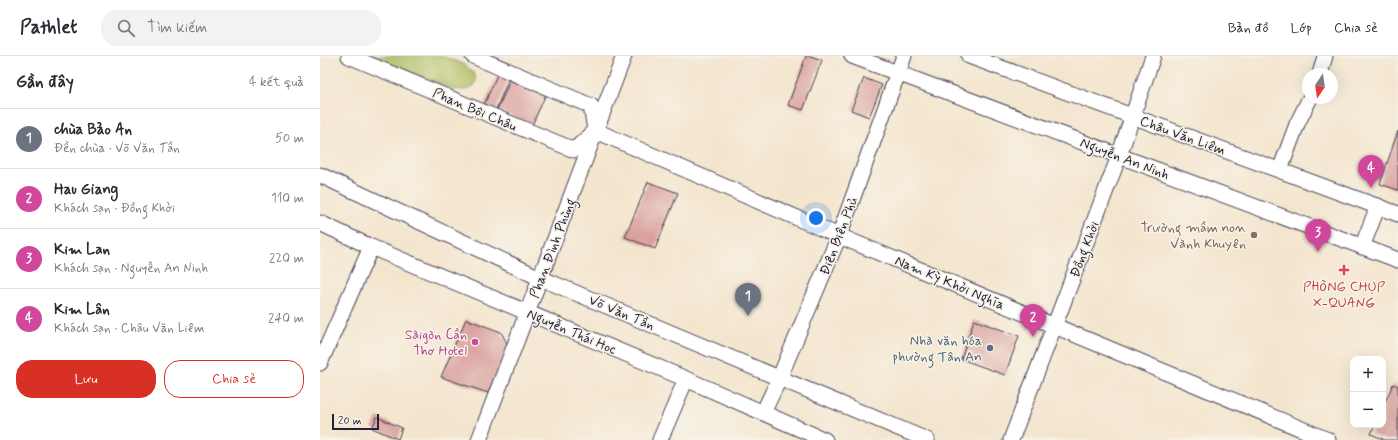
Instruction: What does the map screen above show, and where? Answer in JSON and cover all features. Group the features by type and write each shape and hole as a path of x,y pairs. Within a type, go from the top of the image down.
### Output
{"street":[{"name":"Phan Bội Châu","path":"349,56 574,150 596,131"},
{"path":"473,56 591,106 596,131"},
{"name":"Phan Đình Phùng","path":"479,440 624,56"},
{"name":"Nguyễn An Ninh","path":"852,56 1398,260"},
{"name":"Điện Biên Phủ","path":"763,413 779,379 839,236 904,56"},
{"name":"Châu Văn Liêm","path":"969,56 1378,206 1397,211"},
{"name":"Đồng Khởi","path":"1011,440 1119,156 1153,56"},
{"path":"1322,68 1325,56"},
{"path":"1280,170 1297,124 1307,104"},
{"name":"Nam Kỳ Khởi Nghĩa","path":"596,131 839,236 1328,440"},
{"name":"Võ Văn Tần","path":"320,175 540,278 927,440"},
{"path":"1362,247 1378,206"},
{"name":"Nguyễn Thái Học","path":"320,223 371,247 686,379 825,440"},
{"path":"320,363 371,247"},
{"path":"660,440 686,379"}],"green space":[{"path":"372,56 442,56 463,64 474,73 476,79 475,84 473,87 465,90 452,89"}],"building":[{"path":"806,56 822,60 803,110 788,105"},
{"path":"498,73 509,78 496,110 484,105"},
{"path":"864,78 882,85 869,117 851,110"},
{"path":"511,79 546,94 532,125 497,110"},
{"path":"1398,131 1398,190 1380,184"},
{"path":"648,182 678,193 655,249 625,237"},
{"path":"466,319 501,332 508,346 488,393 441,377"},
{"name":"Nhà văn hóa phường Tân An","path":"974,320 1019,336 1005,375 961,359"},
{"path":"1393,384 1398,386 1398,440 1385,440 1371,434 1374,428 1386,428 1386,400"},
{"path":"377,417 402,428 398,439 372,428"}],"place":[{"name":"Kim Lân","path":"1371,188"},
{"name":"Trường mầm non Vành Khuyên","path":"1254,235"},
{"name":"Kim Lan","path":"1318,252"},
{"name":"PHÒNG CHỤP X-QUANG","path":"1344,270"},
{"name":"chùa Bảo An","path":"748,316"},
{"name":"Hau Giang","path":"1033,337"},
{"name":"Sàigòn Cần Thơ Hotel","path":"475,342"},
{"name":"Nhà văn hóa phường Tân An","path":"990,348"}]}
